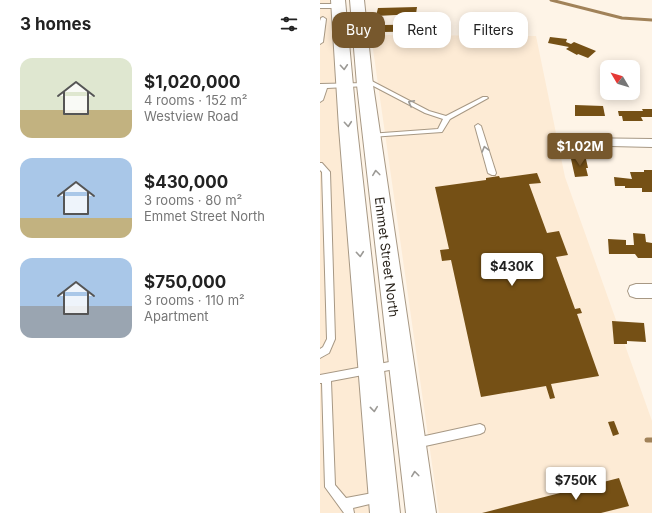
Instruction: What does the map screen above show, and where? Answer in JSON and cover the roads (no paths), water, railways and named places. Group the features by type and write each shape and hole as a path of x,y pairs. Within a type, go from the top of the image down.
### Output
{"main road":[{"name":"Emmet Street North","path":"357,0 358,83 371,370 384,505"},
{"name":"Emmet Street North","path":"338,3 371,135 420,513"}],"street":[{"path":"574,142 652,143"}],"lane":[{"path":"320,6 338,3"},
{"path":"320,42 323,19"},
{"path":"320,100 322,86 358,83 427,112 447,118"},
{"path":"371,135 440,131 447,118 485,98"},
{"path":"478,126 492,173"},
{"path":"320,165 326,172 331,339 326,350 320,354"},
{"path":"384,505 346,509 330,487 323,378 401,364"},
{"path":"411,444 480,428"}],"waterway":[{"path":"551,0 622,18 652,20"},
{"path":"647,440 652,440"}]}
